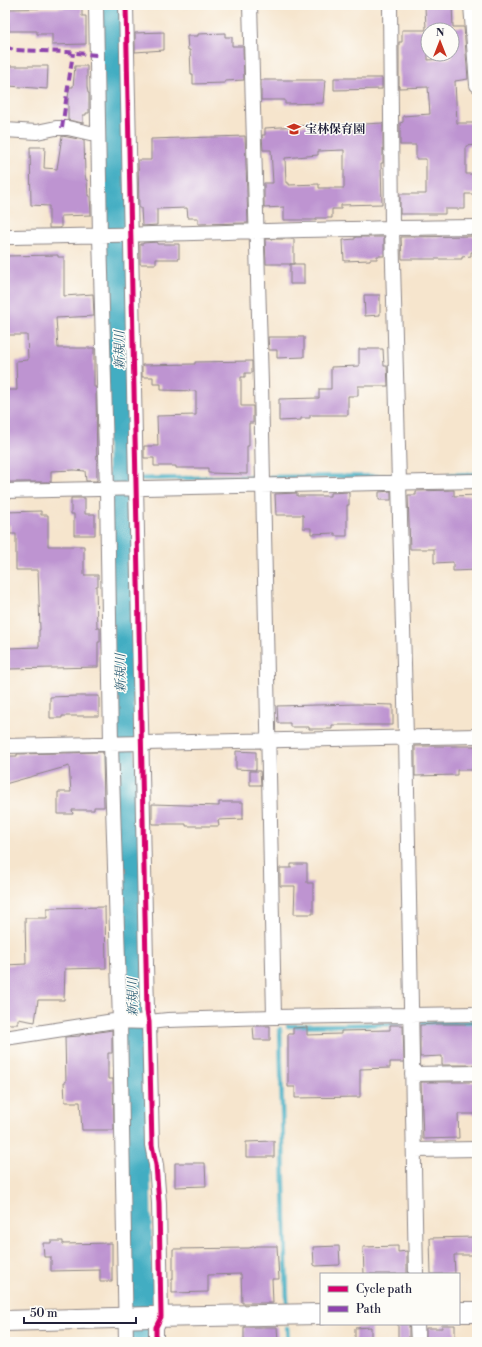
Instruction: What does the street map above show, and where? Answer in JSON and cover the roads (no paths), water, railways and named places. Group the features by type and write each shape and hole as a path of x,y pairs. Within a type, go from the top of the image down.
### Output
{"street":[{"path":"96,5 98,133 103,236 112,744 122,1022 128,1318 126,1342"},
{"path":"126,5 128,235 135,483 139,744 146,1022 152,1145 156,1165 159,1203 156,1342"},
{"path":"250,5 274,1017"},
{"path":"390,5 392,228 406,737 412,1074 415,1150 416,1273"},
{"path":"471,5 477,85"},
{"path":"5,130 37,132 56,128 68,128 90,133 98,133"},
{"path":"5,237 103,236 256,230 477,227"},
{"path":"5,492 108,490 135,483 262,485 477,481"},
{"path":"5,746 477,736"},
{"path":"5,1038 107,1022 274,1017 477,1014"},
{"path":"412,1074 477,1073"},
{"path":"415,1150 477,1149"},
{"path":"460,1312 477,1312"},
{"path":"5,1321 320,1314"},
{"path":"417,1325 418,1342"}],"waterway":[{"name":"新規川","path":"111,5 124,584 119,620 122,763 128,803 141,1342"},
{"path":"449,475 477,474"},
{"path":"270,477 391,476"},
{"path":"122,479 256,477"},
{"path":"422,1023 477,1022"},
{"path":"288,1026 400,1024"},
{"path":"280,1029 287,1301"},
{"path":"287,1328 288,1342"}],"place":[{"name":"宝林保育園","path":"294,129"}]}
